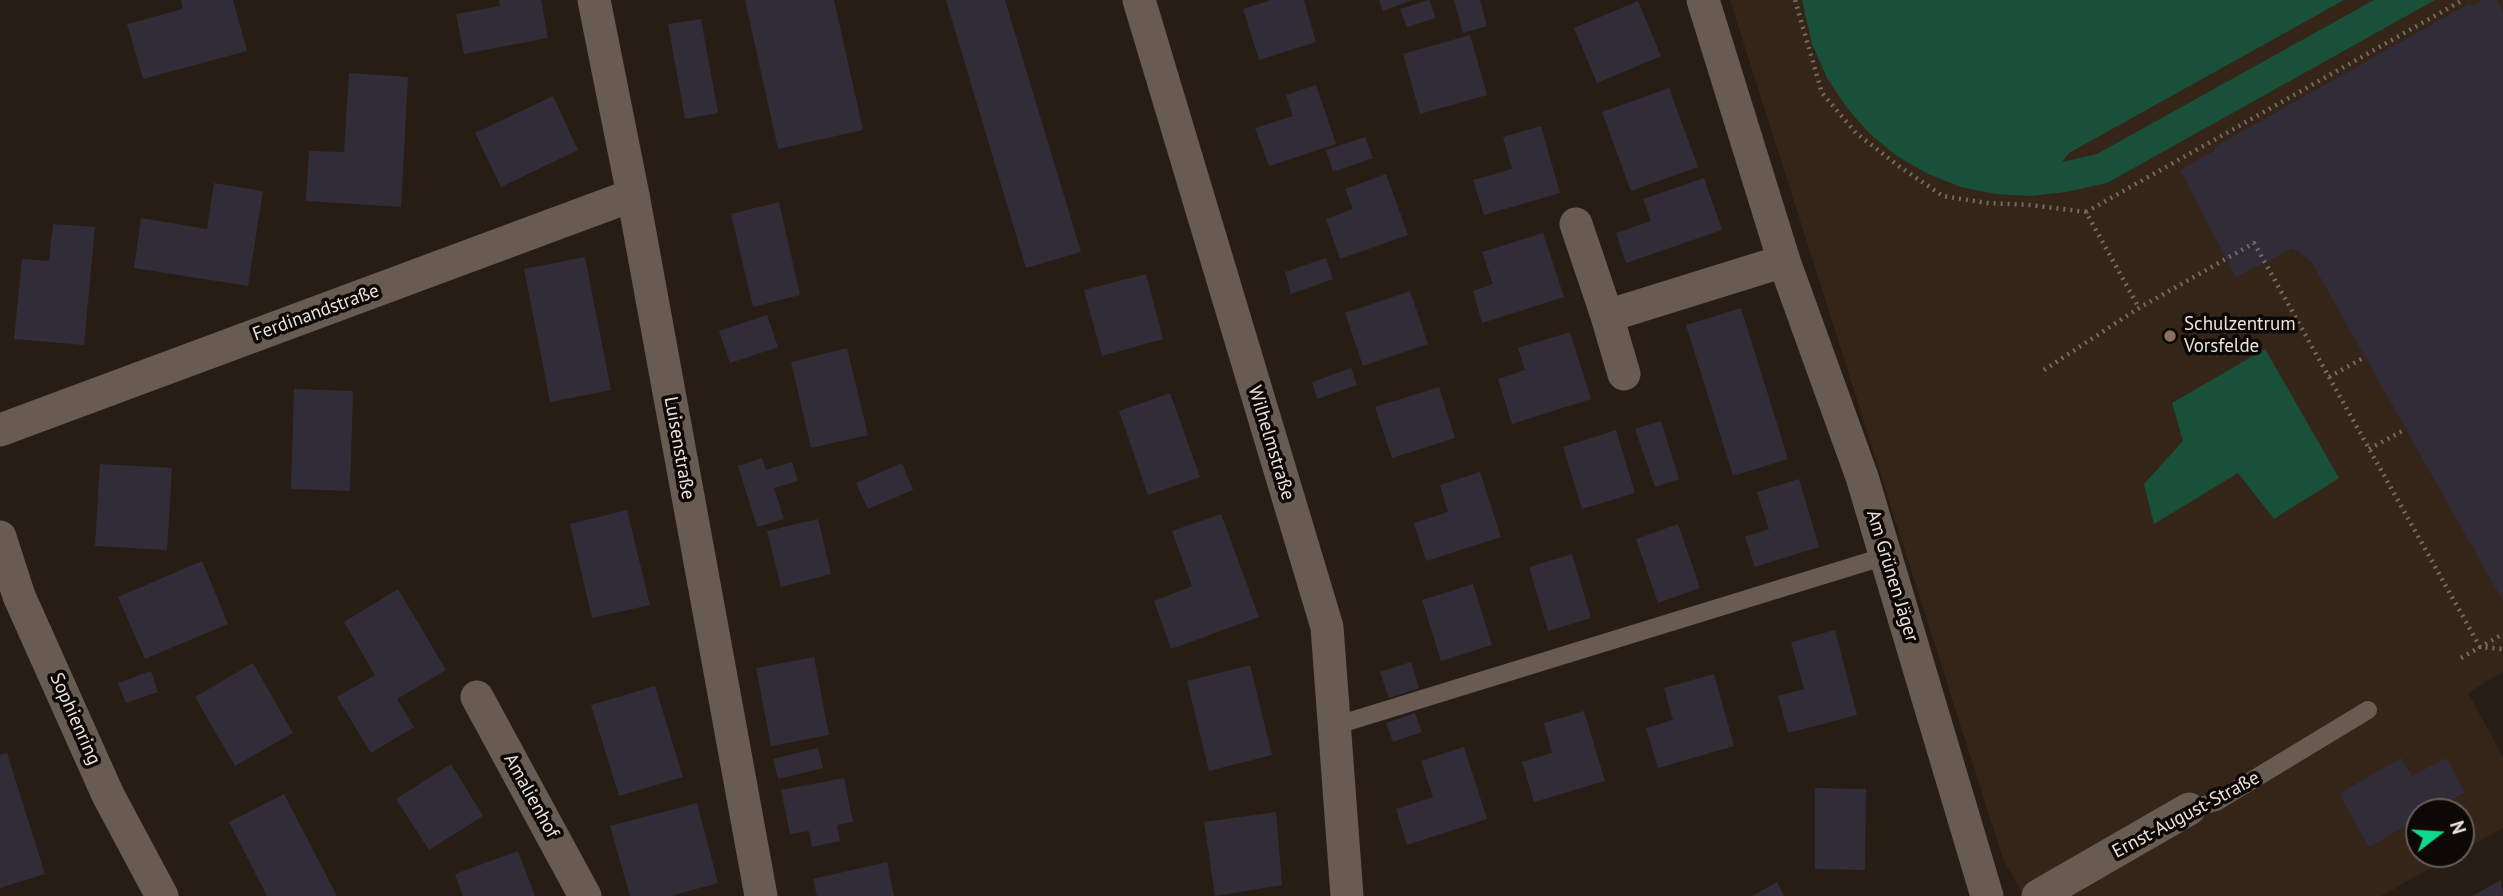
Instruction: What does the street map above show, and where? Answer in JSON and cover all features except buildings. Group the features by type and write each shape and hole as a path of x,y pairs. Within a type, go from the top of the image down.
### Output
{"street":[{"name":"Luisenstraße","path":"594,0 633,195 761,896"},
{"name":"Wilhelmstraße","path":"1139,0 1326,626 1347,896"},
{"name":"Am Grünen Jäger","path":"1703,0 1784,261 1862,477 1987,896"},
{"name":"Ferdinandstraße","path":"0,430 633,195"},
{"path":"1576,223 1624,374"},
{"path":"1606,316 1784,261"},
{"name":"Sophienring","path":"0,537 19,596 108,795 162,896"},
{"name":"Amalienhof","path":"477,697 586,896"},
{"name":"Ernst-August-Straße","path":"2038,896 2189,809"}],"lane":[{"path":"1334,726 1886,556"},
{"name":"Ernst-August-Straße","path":"2189,809 2216,802 2368,710"}],"path":[{"path":"1794,0 1822,93 1856,133 1900,167 1943,196 2085,212 2463,0"},
{"path":"2085,212 2139,308"},
{"path":"2044,370 2139,308 2254,243 2480,647"},
{"path":"2329,377 2365,357"},
{"path":"2369,449 2406,429"},
{"path":"2461,658 2503,634"},
{"path":"2480,647 2503,649"}],"shaded area":[{"name":"Schulzentrum Vorsfelde","path":"1730,0 2503,0 2503,672 2468,693 2503,757 2503,828 2475,843 2475,798 2405,798 2405,868 2431,868 2381,896 2024,896 2003,859"}],"green space":[{"path":"1802,0 2344,0 2069,153 2062,162 2097,154 2374,0 2435,0 2107,183 2031,196 1996,194 1961,187 1928,174 1897,156 1870,134 1847,108 1827,78 1812,44"},
{"path":"2265,349 2339,478 2274,519 2238,473 2154,524 2144,484 2183,441 2172,403"}],"place":[{"name":"Schulzentrum Vorsfelde","path":"2170,336"}]}
